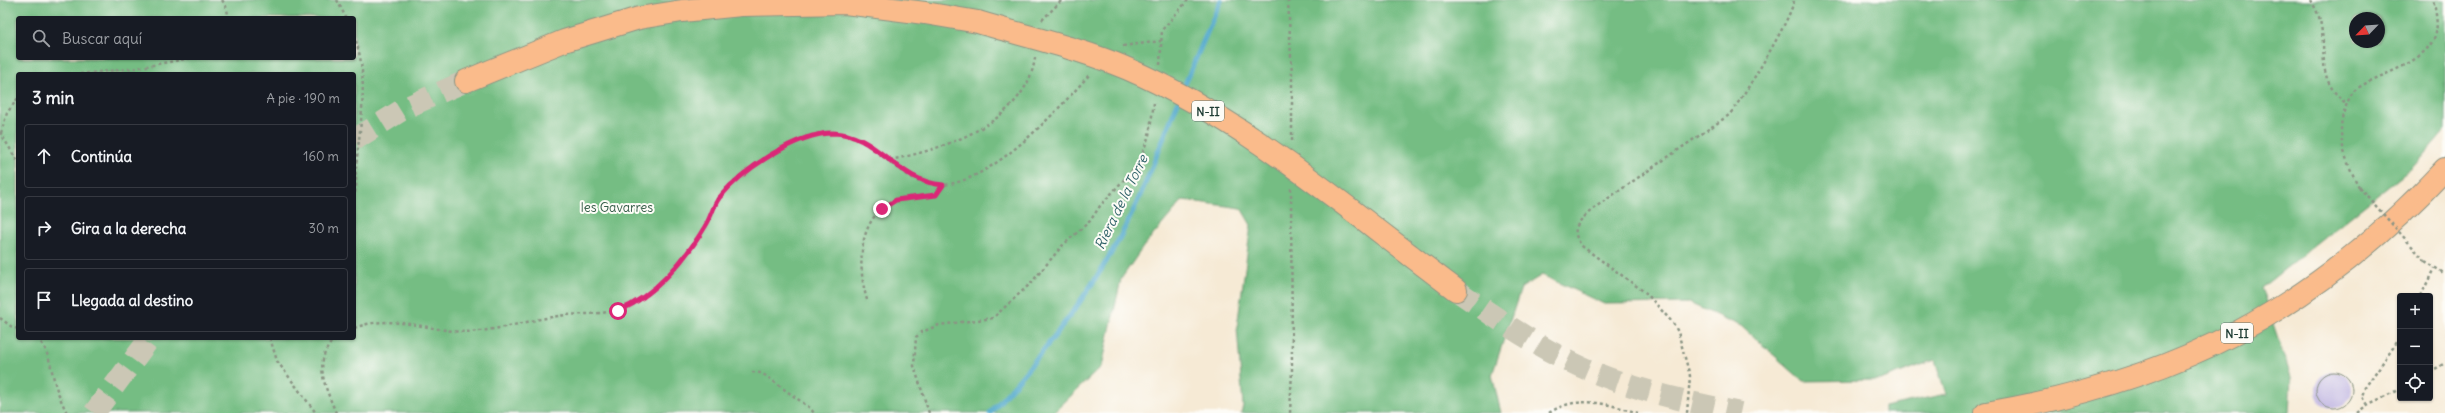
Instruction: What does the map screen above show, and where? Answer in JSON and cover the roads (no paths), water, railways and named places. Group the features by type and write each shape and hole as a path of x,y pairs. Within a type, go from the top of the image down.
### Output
{"highway":[{"name":"N-II","path":"466,81 564,41 639,18 682,11 741,5 845,4 917,12 978,22 1093,55 1129,69 1164,87 1235,127 1278,155 1456,290"},
{"name":"N-II","path":"1986,413 2075,395 2128,380 2193,355 2226,340 2292,301 2354,257 2420,196 2445,169"}],"waterway":[{"name":"Riera de la Torre","path":"1182,91 1221,0"},
{"name":"Riera de la Torre","path":"990,413 1056,334 1087,292 1101,270 1133,212 1179,100"}],"tunnel":[{"path":"356,139 407,107 466,81"},
{"path":"1456,290 1530,340 1577,365 1637,388 1740,413"},
{"path":"94,413 149,340"}],"park label":[{"name":"les Gavarres","path":"617,207"}]}
